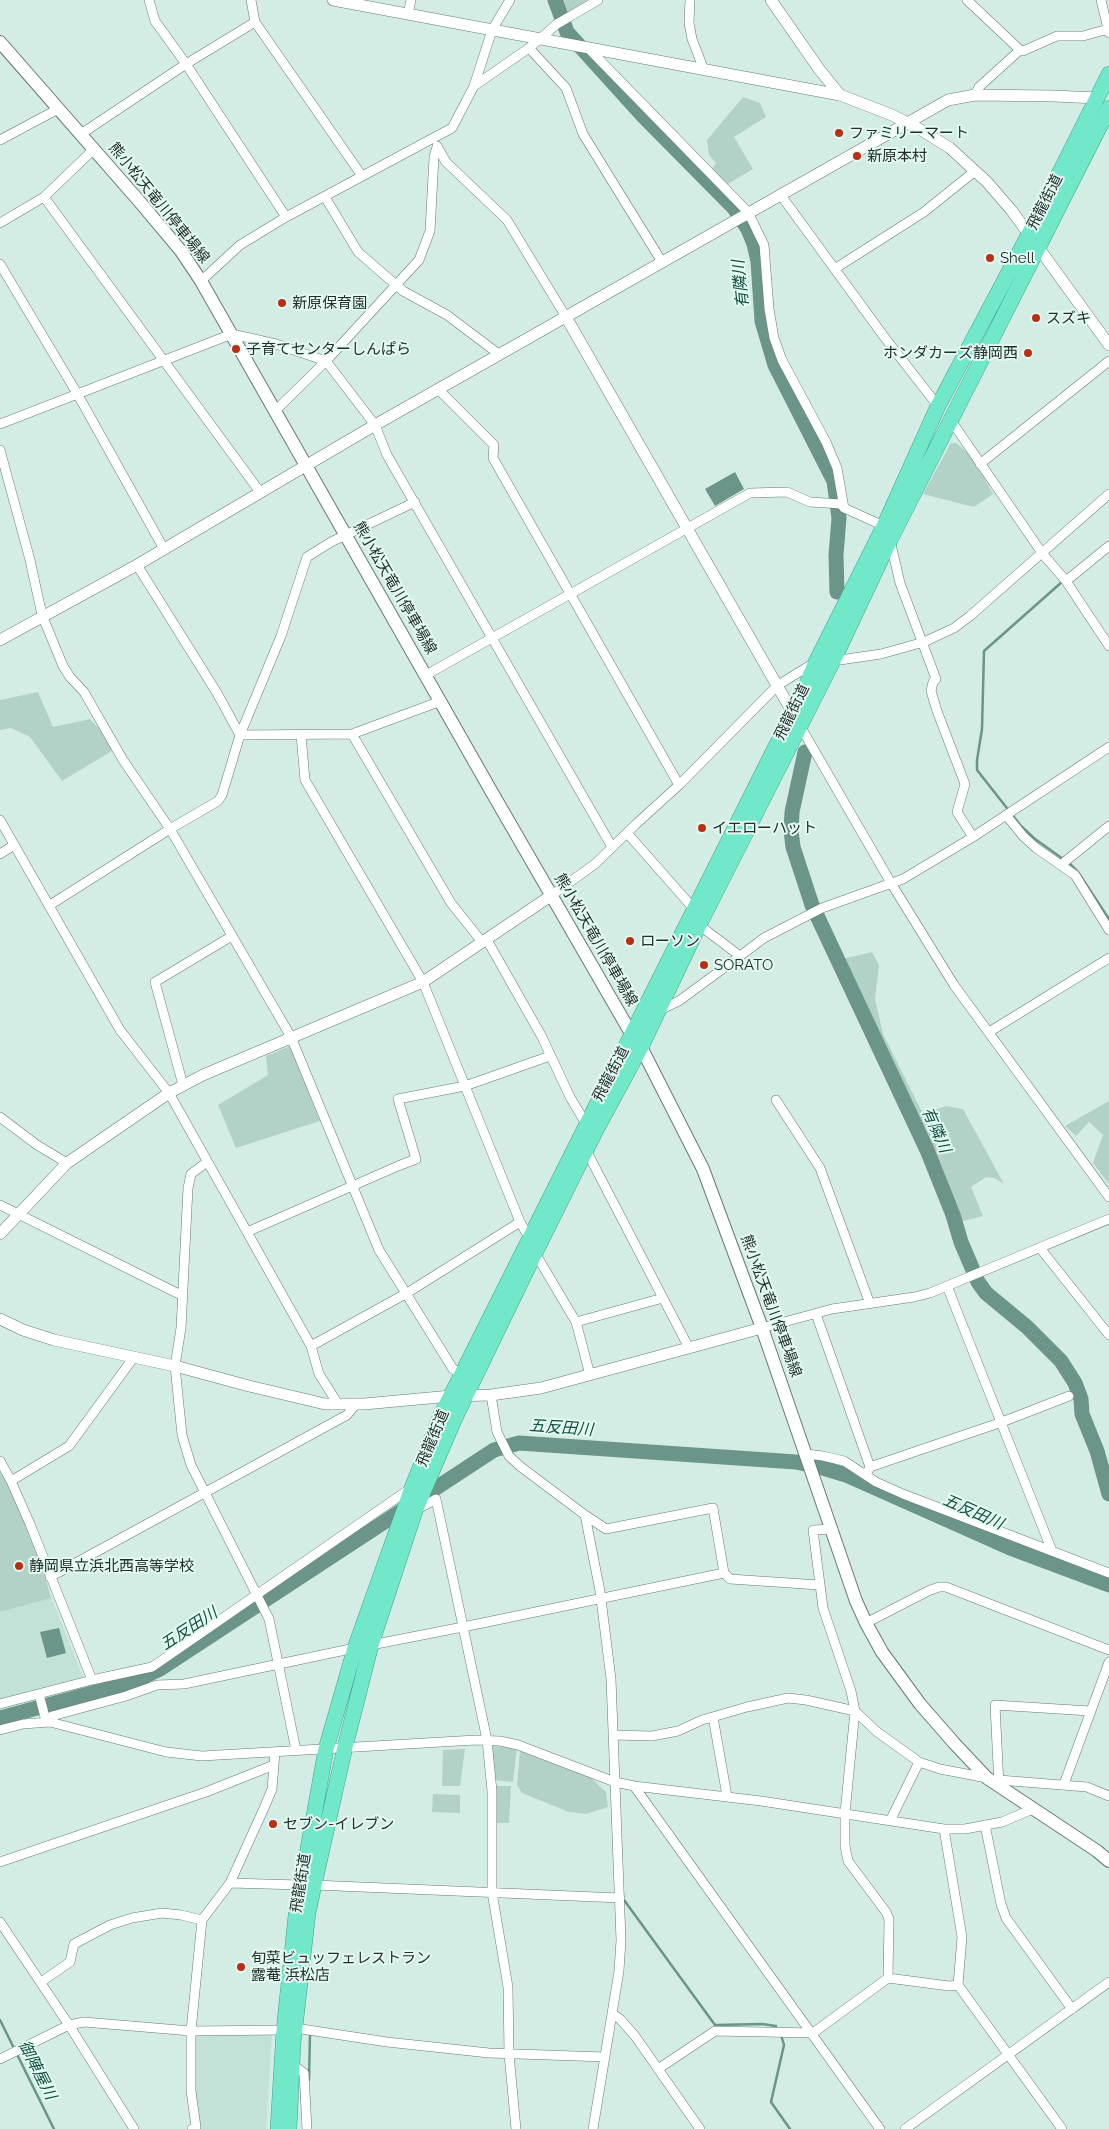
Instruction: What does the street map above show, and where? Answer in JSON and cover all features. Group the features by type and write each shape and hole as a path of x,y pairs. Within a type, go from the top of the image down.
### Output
{"highway":[{"name":"飛龍街道","path":"278,2129 289,2029 308,1914 307,1885 326,1749 355,1648 411,1490 532,1246 586,1124 636,1041 659,1010 797,720 833,661 938,406 1109,74"},
{"name":"飛龍街道","path":"307,1885 371,1645 415,1511 458,1396 462,1374 586,1150 694,909 777,744 797,720 816,662 950,419 1109,108"},
{"name":"飛龍街道","path":"289,2029 292,2064 289,2129"}],"main road":[{"name":"熊小松天竜川停車場線","path":"0,42 181,251 201,281 490,789 636,1041 704,1169 762,1328 856,1601 882,1652 920,1704 954,1744 995,1781 1033,1809 1108,1858"}],"street":[{"path":"149,0 155,21 186,64 286,217"},
{"path":"251,0 255,22 362,176"},
{"path":"333,0 840,94 906,122 950,148 1002,200 1109,345"},
{"path":"408,14 411,0"},
{"path":"201,281 240,245 286,217 362,176 435,143 452,128 474,86 492,30 510,0"},
{"path":"474,86 529,48 557,24 598,0"},
{"path":"690,0 689,22 692,39 704,70"},
{"path":"771,0 819,69 840,94"},
{"path":"967,0 1020,50"},
{"path":"975,95 979,87 1020,50 1023,51 1056,36 1083,36 1108,31 1101,0"},
{"path":"80,134 186,64 255,22"},
{"path":"584,46 747,213 764,245 769,309 774,338 782,360 826,442 837,468 843,506"},
{"path":"529,48 566,88 583,134 662,262"},
{"path":"0,640 137,565 375,425 906,122 948,100 975,95 1096,98"},
{"path":"0,140 58,109"},
{"path":"275,411 326,361 419,260 430,231 435,143"},
{"path":"435,143 446,162 507,220 566,317 891,883 954,985 1109,1197"},
{"path":"0,223 44,197 94,150"},
{"path":"836,268 924,212 975,171"},
{"path":"780,194 836,268 885,338 938,406"},
{"path":"44,197 260,492"},
{"path":"325,197 358,252 403,291 446,315 500,355"},
{"path":"0,264 78,395 164,549"},
{"path":"0,424 232,334 276,344 326,361 375,425 388,455 612,847"},
{"path":"980,464 1109,362"},
{"path":"439,390 494,445 493,458 679,785"},
{"path":"950,419 1042,553 1066,581 1109,646"},
{"path":"0,450 30,560 42,616 63,666 84,692 123,760 170,829 291,1037 379,1250 453,1369 462,1374"},
{"path":"426,676 750,493 786,492 810,502 843,506 887,533 912,621 924,642 936,679 933,682 931,691 937,711 965,784 957,812 973,837"},
{"path":"833,661 881,654 924,642 954,628 1109,494"},
{"path":"50,905 218,801 222,796 240,735 281,636 307,557 312,552 346,534 415,502"},
{"path":"1066,581 1109,546"},
{"path":"137,565 217,694 240,735"},
{"path":"0,1234 68,1163 168,1093 291,1037 423,982 584,873 679,785 778,685 816,662"},
{"path":"240,735 352,734 441,701"},
{"path":"352,734 452,902 485,941 542,1037 570,1097 586,1124"},
{"path":"301,735 305,780 423,982 520,1222 576,1322 590,1374"},
{"path":"659,1010 679,1000 764,938 808,914 903,879 973,837 1109,747"},
{"path":"1006,815 1029,842 1075,875 1109,930"},
{"path":"0,820 120,1030 168,1093 311,1346 320,1374 338,1404"},
{"path":"1062,864 1109,826"},
{"path":"627,833 694,909"},
{"path":"0,854 14,845"},
{"path":"699,925 740,956"},
{"path":"183,1085 155,982 232,936"},
{"path":"989,1032 1109,958"},
{"path":"247,1232 416,1159 398,1099 465,1086 550,1056"},
{"path":"776,1100 820,1168 870,1304"},
{"path":"0,1117 30,1141 68,1163"},
{"path":"586,1150 688,1348"},
{"path":"207,1162 191,1174 188,1188 183,1296 176,1366 182,1435 191,1465 269,1619 296,1750"},
{"path":"0,1205 183,1296"},
{"path":"0,1319 24,1330 54,1340 176,1366 325,1404 356,1404 491,1395 541,1388 816,1314 914,1297 948,1286 1109,1219"},
{"path":"311,1346 407,1293 520,1222"},
{"path":"1040,1248 1109,1335"},
{"path":"948,1286 1052,1551"},
{"path":"576,1322 663,1298"},
{"path":"816,1314 868,1470 876,1482 1109,1573"},
{"path":"11,1481 69,1446 134,1357"},
{"path":"491,1395 500,1438 506,1451 521,1467 606,1529 712,1508 724,1573 730,1578 819,1585"},
{"path":"807,1456 838,1459 868,1470 1069,1396"},
{"path":"50,1577 347,1415 356,1404"},
{"path":"0,1461 11,1481 92,1680"},
{"path":"0,1704 40,1697 92,1680 152,1667 411,1490"},
{"path":"415,1511 436,1499 486,1740 492,1792 492,1892 508,1987 510,2054 516,2129"},
{"path":"585,1515 601,1599 611,1679 622,1940 620,1971 593,2129"},
{"path":"833,1530 813,1530 819,1585 829,1629 851,1690 855,1711 845,1813 845,1846 848,1861 886,1912 889,1919 888,1978"},
{"path":"371,1645 724,1573"},
{"path":"866,1623 928,1591 939,1587 946,1587 1109,1650"},
{"path":"0,1730 126,1696 157,1685 184,1684 355,1648"},
{"path":"1064,1784 1109,1662"},
{"path":"40,1697 45,1718"},
{"path":"613,1734 652,1736 678,1731 702,1720 747,1707 788,1698 806,1700 855,1711 876,1731 919,1762 940,1769 995,1781 1087,1787 1109,1796"},
{"path":"995,1781 995,1705 1090,1711"},
{"path":"45,1718 166,1752 202,1756 500,1740 615,1782 634,1786 727,1796 891,1819 944,1829 965,1829 1002,1822 1033,1809"},
{"path":"713,1718 727,1796"},
{"path":"192,2129 196,2127 191,2091 191,2031 202,1920 230,1883 272,1789 275,1752"},
{"path":"891,1819 919,1762"},
{"path":"0,1862 206,1792 274,1765"},
{"path":"634,1786 813,2033 880,2129"},
{"path":"985,1825 1000,1904 1006,1918 1072,2009"},
{"path":"944,1829 962,1937 958,1985 1062,2129"},
{"path":"230,1883 620,1898"},
{"path":"41,1982 70,1962 74,1944 110,1925 132,1918 162,1914 181,1915 202,1920"},
{"path":"0,1922 69,2025 134,2129"},
{"path":"658,2069 715,2031 813,2033 888,1978 949,1986 958,1985"},
{"path":"905,2129 1109,1982"},
{"path":"612,2014 620,2019 635,2036 700,2129"},
{"path":"0,2059 69,2025 84,2022 191,2031 289,2029 387,2042 510,2054 605,2057"},
{"path":"292,2064 304,2074 307,2129"}],"shaded area":[{"path":"560,0 587,0 565,14"},
{"path":"743,97 760,103 766,117 734,137 753,169 726,185 712,169 716,163 709,155 707,140"},
{"path":"951,443 956,443 973,457 993,494 974,507 923,494"},
{"path":"735,472 744,489 715,506 705,489"},
{"path":"38,692 53,727 90,719 117,748 62,781 30,737 11,728 0,730 0,700"},
{"path":"872,952 879,965 875,999 883,1034 923,1114 946,1106 963,1109 1004,1184 994,1178 986,1177 971,1187 983,1216 960,1222 894,1069 843,959"},
{"path":"290,1046 320,1121 236,1148 218,1105 268,1075 266,1056"},
{"path":"1109,1101 1109,1184 1093,1163 1103,1135 1089,1122 1076,1136 1065,1126"},
{"path":"0,1472 30,1524 51,1598 0,1612"},
{"name":"静岡県立浜北西高等学校","path":"0,1484 22,1524 83,1677 0,1699"},
{"path":"59,1628 66,1653 47,1658 40,1632"},
{"path":"491,1746 517,1748 513,1782 492,1780"},
{"path":"465,1749 460,1786 442,1786 443,1750"},
{"path":"520,1751 590,1777 606,1792 608,1807 586,1814 569,1812 522,1793 517,1785"},
{"path":"494,1786 511,1786 509,1823 495,1823"},
{"path":"433,1794 460,1795 460,1813 432,1812"},
{"path":"193,2034 272,2035 266,2129 200,2129 194,2090"}],"waterway":[{"name":"有隣川","path":"555,0 567,32 643,116 734,208 748,229 758,261 762,321 775,365 834,481 839,518 836,555 837,592"},
{"path":"1063,581 984,651 982,729 977,760 977,770 1021,826 1035,839 1063,859"},
{"name":"有隣川","path":"805,752 792,812 791,831 793,847 812,905 927,1150 978,1282 986,1293 1027,1327 1061,1361 1075,1383 1081,1399 1082,1414 1097,1451 1109,1494"},
{"path":"1068,862 1078,872 1109,919"},
{"name":"五反田川","path":"0,1718 133,1682 160,1669 494,1450 519,1443 796,1462 823,1468 846,1475 1010,1548 1109,1585"},
{"path":"624,1900 715,2025 762,2024 776,2026"},
{"name":"御陣屋川","path":"0,2020 54,2129"},
{"path":"309,2080 310,2034"},
{"path":"781,2035 784,2045 771,2102 790,2129"}],"place":[{"name":"ファミリーマート","path":"839,133"},
{"name":"新原本村","path":"857,156"},
{"name":"Shell","path":"990,258"},
{"name":"新原保育園","path":"282,303"},
{"name":"スズキ","path":"1036,318"},
{"name":"子育てセンターしんぱら","path":"236,349"},
{"name":"ホンダカーズ静岡西","path":"1028,353"},
{"name":"イエローハット","path":"702,828"},
{"name":"ローソン","path":"630,941"},
{"name":"SORATO","path":"704,965"},
{"name":"静岡県立浜北西高等学校","path":"19,1566"},
{"name":"セブン-イレブン","path":"273,1824"},
{"name":"旬菜ビュッフェレストラン 露菴 浜松店","path":"241,1967"}]}
